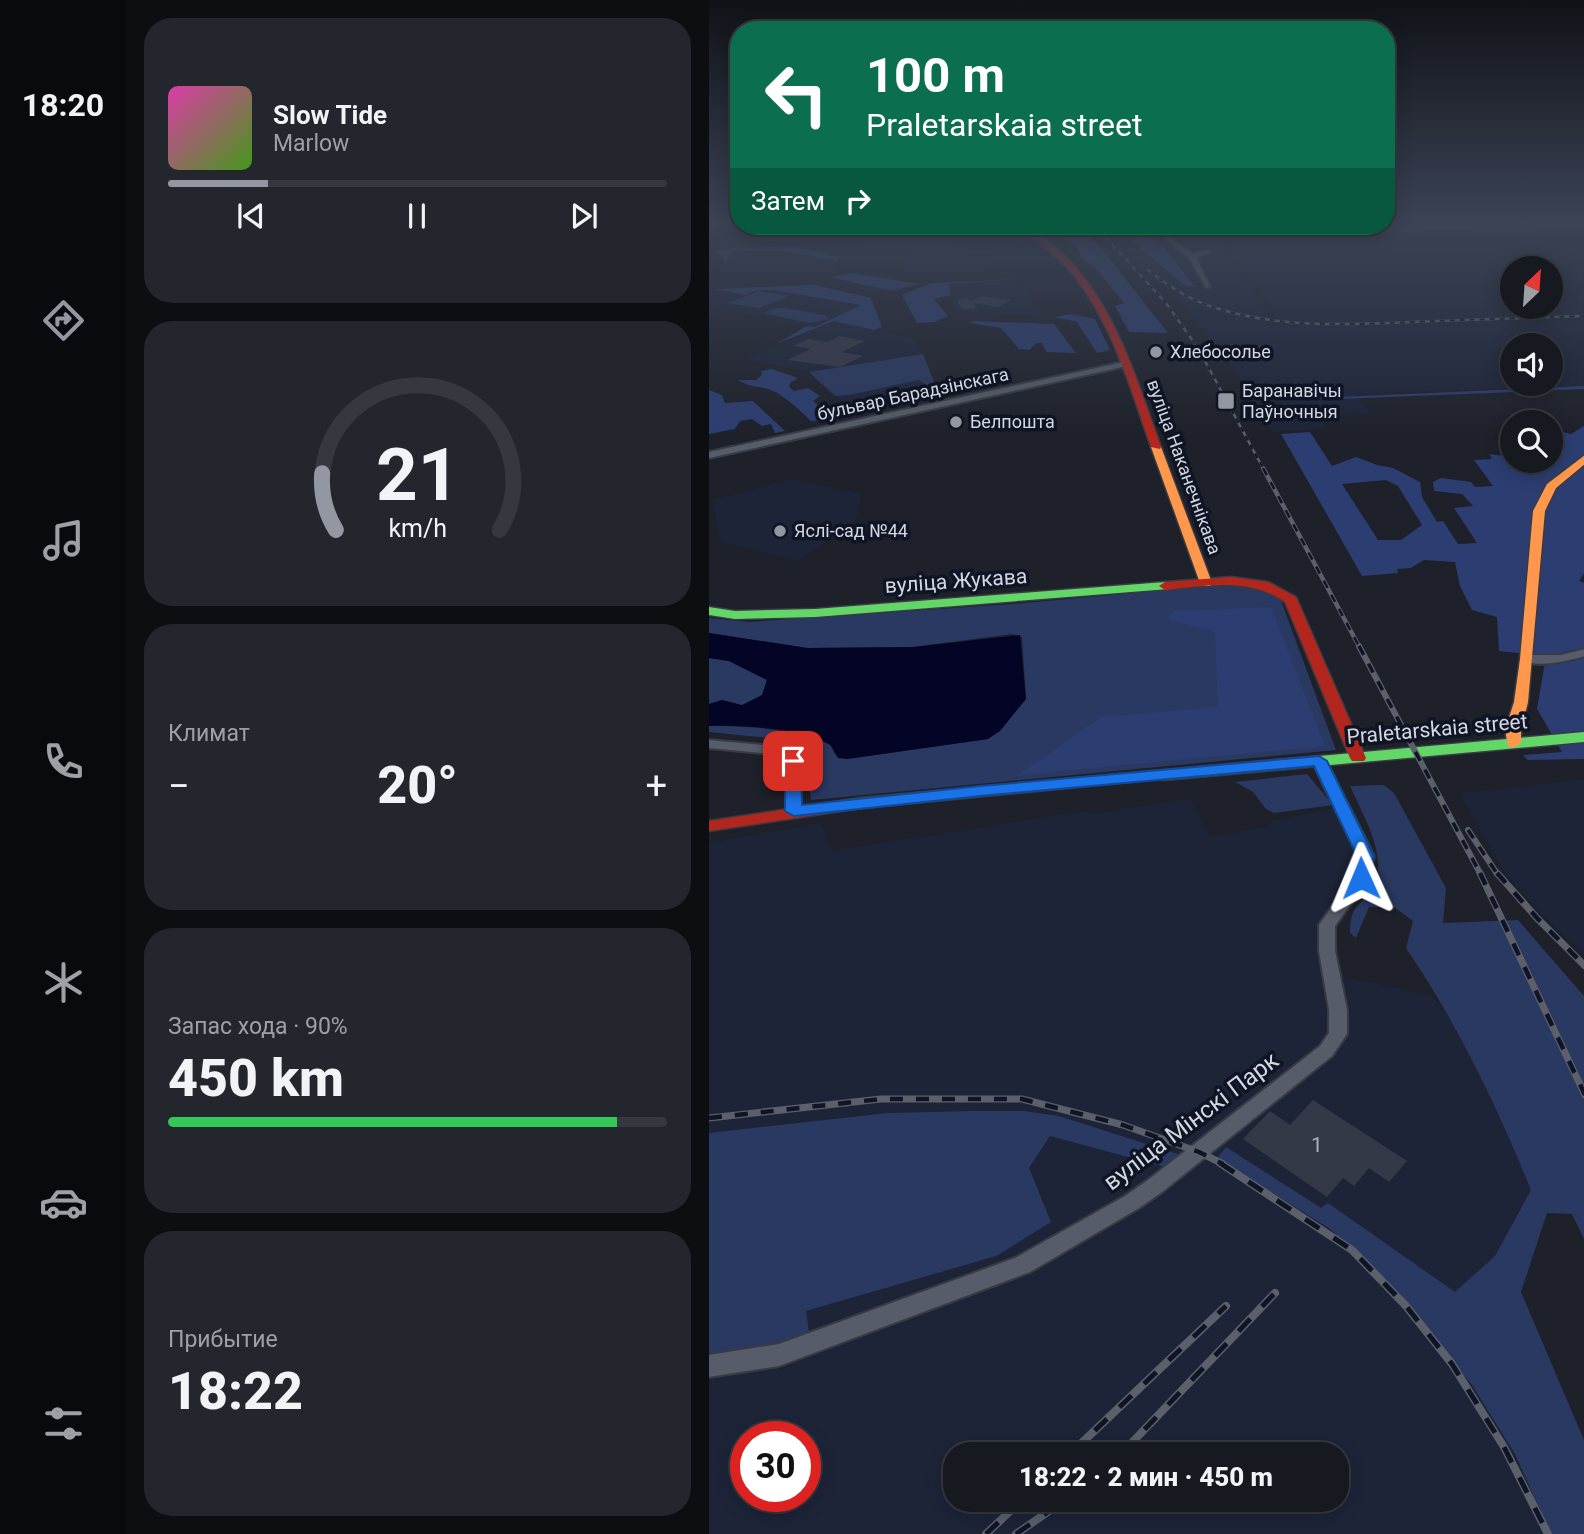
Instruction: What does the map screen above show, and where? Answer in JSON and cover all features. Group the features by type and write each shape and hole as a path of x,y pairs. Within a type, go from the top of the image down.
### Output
{"main road":[{"name":"вуліца Наканечнікава","path":"1088,293 1114,333 1206,583 1253,583 1274,587 1285,593 1291,600 1358,758"},
{"path":"1513,743 1513,730 1521,702 1527,659 1539,511 1551,486 1584,458"},
{"name":"вуліца Жукава","path":"709,611 735,615 815,613 1206,583"},
{"name":"Praletarskaia street","path":"709,826 794,811 980,791 1584,737"}],"street":[{"name":"бульвар Барадзінскага","path":"709,455 1124,364"},
{"path":"1527,659 1562,659 1584,652"},
{"path":"709,744 757,747 779,753 793,761 794,811"},
{"name":"вуліца Мінскі Парк","path":"709,1366 779,1355 1022,1265 1155,1186 1326,1051 1338,1034 1338,1010 1327,951 1327,925 1361,878 1366,856 1319,761"}],"shaded area":[{"path":"709,293 745,295 789,293 863,305 815,327 726,311 709,319"},
{"path":"755,293 789,296 759,308 728,303"},
{"path":"788,293 848,293 871,298 882,327 874,330 834,321 776,344 807,326 815,327 861,305"},
{"path":"908,293 951,293 951,295 934,299 948,316 935,322 917,323 902,295"},
{"path":"950,293 1027,293 1044,316 956,312"},
{"path":"1115,293 1136,293 1168,333 1129,332 1115,306 1124,303"},
{"path":"1173,293 1253,293 1273,324 1279,322 1261,293 1500,293 1500,319 1563,319 1563,293 1583,293 1584,386 1563,387 1563,333 1500,333 1500,389 1357,394 1370,414 1321,416 1327,429 1272,432 1230,363"},
{"path":"784,308 824,315 829,319 809,323 764,313 771,309"},
{"path":"1071,314 1095,319 1110,350 1097,353 1077,322 1055,317"},
{"path":"835,321 915,339 939,394 854,413 809,372 746,359"},
{"path":"970,323 1054,324 1076,353 1046,352 1042,343 1037,343 1029,350 1019,349 1001,328"},
{"path":"923,354 939,394 919,380 835,396 809,372"},
{"path":"772,369 798,378 790,383 789,387 794,391 808,388 820,396 813,401 834,419 811,421 776,393 738,380 756,380 762,375 761,371"},
{"path":"1585,386 1584,389 1563,390 1563,387"},
{"path":"709,390 722,395 725,403 753,401 785,431 775,433 771,424 762,426 752,419 740,421 735,429 709,434"},
{"path":"1500,390 1500,392 1338,397"},
{"path":"1584,426 1585,572 1579,581 1585,583 1584,759 1528,760 1523,755 1562,752 1537,709 1546,656 1499,651 1497,617 1472,610 1460,586 1455,562 1424,560 1411,568 1397,569 1398,573 1362,576 1281,434 1310,432 1332,466 1356,457 1393,468 1420,482 1422,497 1437,522 1443,521 1458,544 1477,543 1454,508 1473,506 1462,494 1434,491 1433,482 1441,478 1471,482 1475,487 1493,486 1474,460 1492,459 1489,454 1500,455 1500,473 1563,473 1563,432 1571,434","holes":["1386,480 1398,486 1422,525 1401,540 1378,540 1342,484"]},
{"name":"Яслі-сад №44","path":"793,479 862,494 856,520 798,561 721,542 712,500"},
{"path":"1212,586 1250,586 1279,595 1336,750 811,800 804,756 780,739 709,732 709,726 725,726 786,732 831,745 834,753 847,759 988,739 1026,699 1022,637 1012,634 913,647 807,648 709,633 709,618 748,622 1012,604"},
{"path":"1271,607 1325,746 1018,775 1101,717 1218,707 1215,632 1168,619 1174,611"},
{"path":"709,633 807,648 913,647 1020,635 1026,699 1000,731 988,739 847,759 838,758 829,744 805,734 754,727 709,726 709,704 722,700 742,705 762,695 767,680 729,661 709,658"},
{"path":"709,658 729,661 767,680 762,695 742,706 722,700 709,704"},
{"path":"1307,774 1333,805 1274,813 1266,809 1253,792 1235,782"},
{"path":"1585,779 1584,954 1540,913 1506,874 1459,794"},
{"path":"1384,785 1394,793 1446,888 1443,923 1518,920 1584,996 1584,1239 1572,1214 1547,1213 1521,1292 1584,1440 1584,1534 1551,1534 1515,1454 1472,1385 1399,1294 1330,1229 1217,1158 1226,1147 1321,1208 1328,1203 1455,1292 1495,1256 1531,1190 1475,1066 1425,976 1406,948 1413,921 1394,907 1369,907 1356,938 1350,933 1354,911 1373,886 1378,861 1372,835 1350,786"},
{"path":"1191,799 1210,837 1270,826 1271,821 1348,805 1371,850 1367,878 1334,927 1344,977 1432,996 1464,1036 1542,1188 1528,1227 1447,1317 1564,1534 709,1534 709,843 821,823 832,851 1086,811 1090,814"},
{"path":"1024,1111 1059,1116 1181,1155 1165,1167 1050,1136 1029,1168 1051,1222 996,1256 806,1311 810,1340 709,1362 709,1133 888,1113"}],"building":[{"path":"981,296 1012,300 998,307 973,303 977,308 963,310 957,301 965,297 971,301"},
{"path":"840,336 865,341 842,352 863,356 840,367 787,360 811,349 793,346 809,339 827,342"},
{"path":"1313,1100 1407,1161 1389,1182 1369,1168 1354,1186 1343,1178 1327,1197 1243,1139 1270,1111 1290,1125"}],"railway":[{"path":"1156,293 1198,348 1264,470"},
{"path":"1181,293 1207,305 1234,313 1262,319 1320,324 1585,316"},
{"path":"1263,468 1360,648"},
{"path":"1359,646 1481,874"},
{"path":"1468,830 1498,875"},
{"path":"1497,873 1585,966"},
{"path":"1481,874 1585,1095"},
{"path":"709,1118 881,1099 1022,1099 1123,1125 1199,1152 1223,1164"},
{"path":"1220,1163 1352,1250 1406,1306 1452,1364 1504,1447 1548,1534"},
{"path":"1132,1442 1275,1293"},
{"path":"1083,1442 1226,1306"},
{"path":"986,1534 1009,1512"},
{"path":"1016,1534 1048,1512"}],"traffic: fast":[{"path":"709,611 735,615 815,613 1165,586"},
{"path":"1164,775 1585,737"}],"traffic: slow":[{"path":"1156,447 1206,583"},
{"path":"1513,743 1513,730 1521,702 1527,659 1539,511 1551,486 1585,458"}],"traffic: jam":[{"path":"1090,293 1122,353 1156,447"},
{"path":"1165,586 1214,581 1247,582 1278,591 1291,600 1358,758"},
{"path":"709,826 861,803 1164,775"}],"place":[{"name":"Хлебосолье","path":"1156,352"},
{"name":"Баранавічы Паўночныя","path":"1226,401"},
{"name":"Белпошта","path":"956,422"},
{"name":"Яслі-сад №44","path":"780,531"}],"route":[{"path":"793,761 794,811 1175,772 1319,761 1366,856 1361,878"}]}
